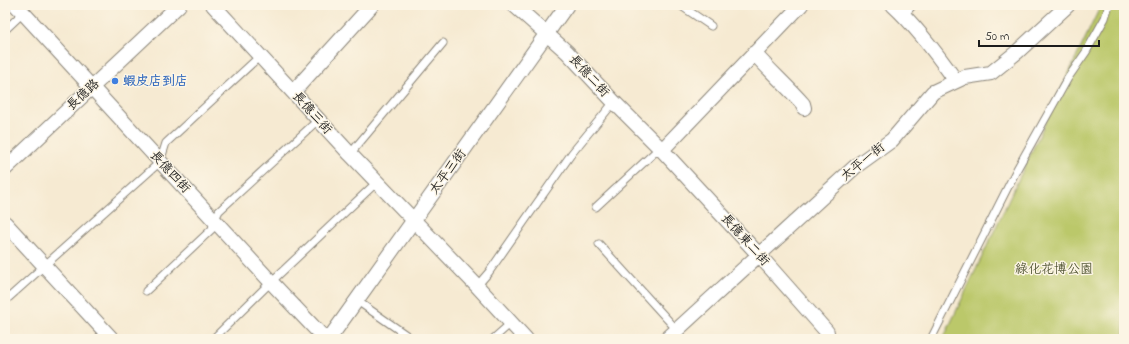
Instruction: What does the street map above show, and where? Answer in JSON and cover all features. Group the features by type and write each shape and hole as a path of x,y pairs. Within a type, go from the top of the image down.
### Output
{"street":[{"name":"長億路","path":"5,169 179,5"},
{"name":"長億三街","path":"212,5 318,120 526,339"},
{"path":"293,92 372,5"},
{"name":"長億二街","path":"514,5 567,52 662,150"},
{"name":"太平三街","path":"329,339 567,5"},
{"path":"662,150 801,5"},
{"path":"893,5 908,10 934,51 956,81"},
{"name":"太平一街","path":"672,335 856,166 892,140 933,92 965,77 991,73 1017,52 1068,5"},
{"name":"長億四街","path":"20,9 324,339"},
{"path":"754,53 799,99 804,108"},
{"name":"長億東二街","path":"662,150 759,255 826,335"},
{"path":"5,223 112,339"}],"lane":[{"path":"931,339 1017,169 1068,78 1086,52 1105,18 1109,5"},
{"path":"682,6 711,26"},
{"path":"5,30 20,9"},
{"path":"350,154 443,43"},
{"path":"5,301 160,162 166,143 260,56"},
{"path":"477,286 489,272 572,153 614,102"},
{"path":"146,291 212,229 219,211 318,120"},
{"path":"596,207 654,153 662,150"},
{"path":"213,339 377,182"},
{"path":"599,244 672,335"},
{"path":"356,300 412,339"},
{"path":"493,339 511,322"}],"green space":[{"name":"綠化花博公園","path":"1101,5 1124,5 1124,339 943,339"}],"place":[{"name":"蝦皮店到店","path":"115,81"}]}
